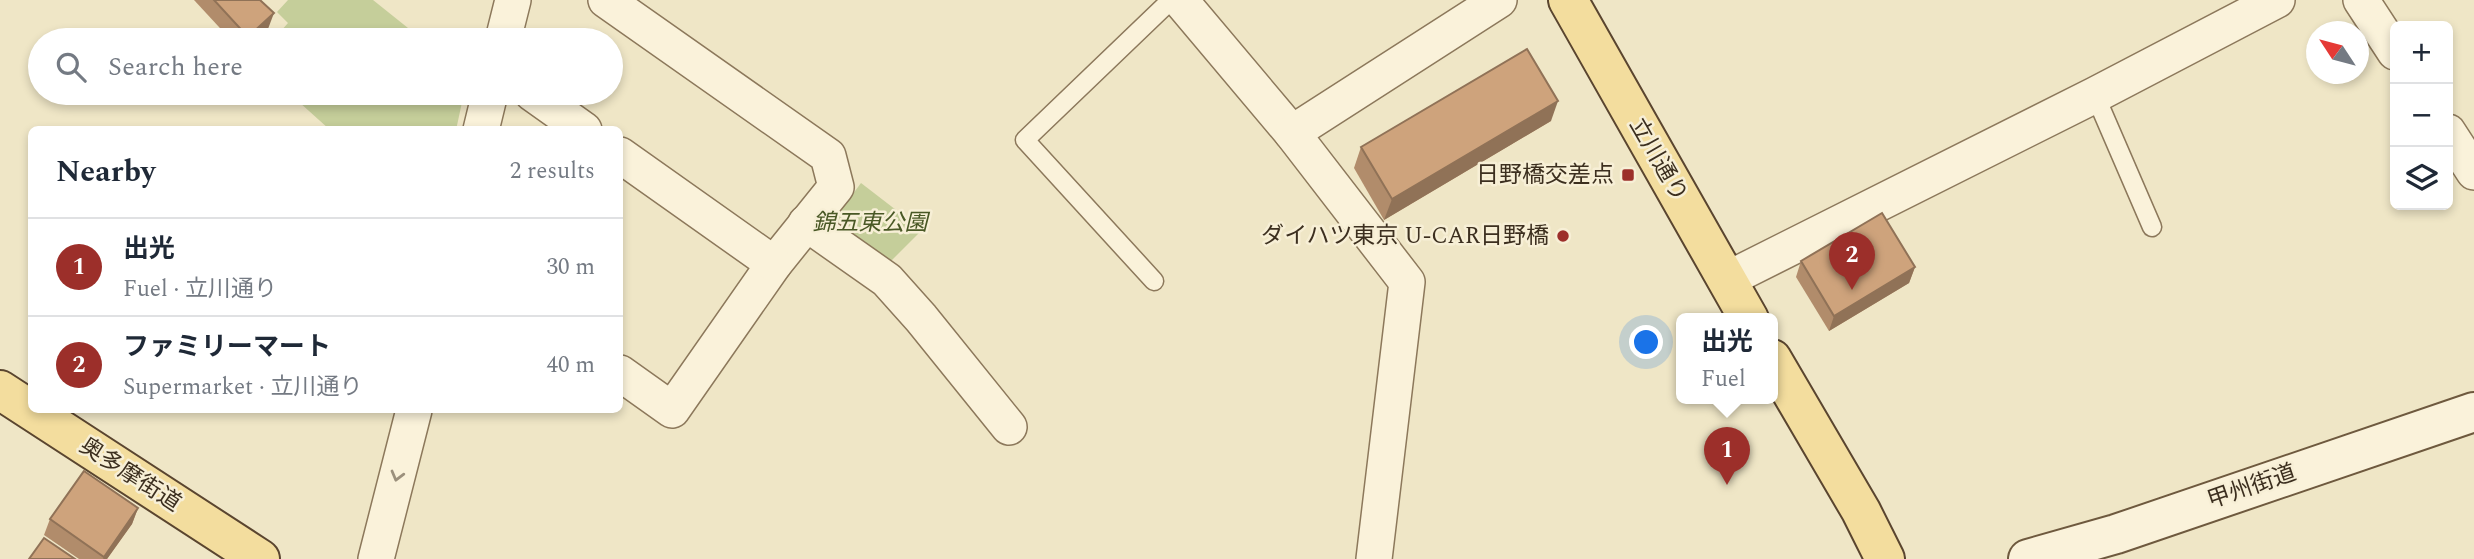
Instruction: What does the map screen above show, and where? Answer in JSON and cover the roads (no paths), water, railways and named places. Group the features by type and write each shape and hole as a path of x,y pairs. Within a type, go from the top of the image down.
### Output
{"main road":[{"name":"立川通り","path":"1567,0 1746,313"},
{"path":"1778,368 1861,511 1885,559"},
{"name":"奥多摩街道","path":"0,390 28,408"},
{"name":"甲州街道","path":"2028,559 2103,546 2474,412"},
{"name":"奥多摩街道","path":"35,413 260,559"}],"street":[{"path":"506,28 513,0"},
{"path":"606,0 828,156 836,187 774,264 672,410 623,375"},
{"path":"1180,0 1292,133 1407,282 1374,559"},
{"path":"1292,133 1499,0"},
{"path":"1727,280 2277,0"},
{"path":"2361,0 2390,44"},
{"path":"482,126 487,105"},
{"path":"549,105 578,126"},
{"path":"2453,140 2474,172"},
{"path":"623,157 774,264"},
{"path":"806,223 887,280 1009,427"},
{"path":"376,559 413,413"}],"lane":[{"path":"1154,281 1025,140 1171,0"},
{"path":"2095,95 2152,227"}],"place":[{"name":"日野橋交差点","path":"1628,175"},
{"name":"ダイハツ東京 U-CAR日野橋","path":"1563,236"},
{"name":"ファミリーマート","path":"1852,290"},
{"name":"出光","path":"1727,485"}],"park label":[{"name":"錦五東公園","path":"870,223"}]}
